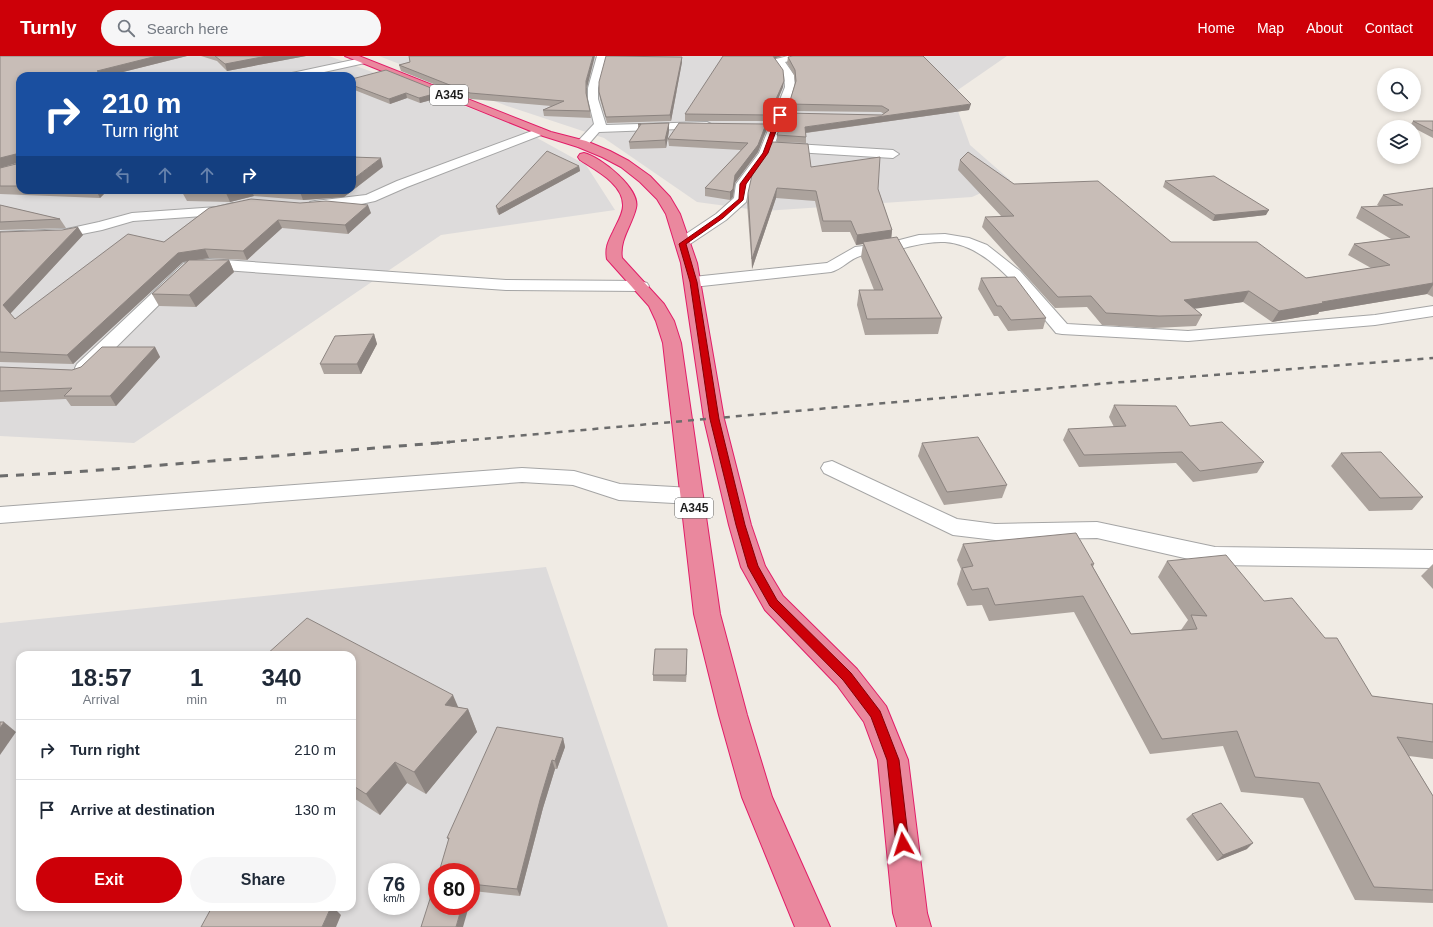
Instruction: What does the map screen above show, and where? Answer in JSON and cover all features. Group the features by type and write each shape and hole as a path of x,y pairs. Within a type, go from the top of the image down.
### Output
{"highway":[{"name":"A345","path":"350,56 544,133 582,144 625,164 645,179 663,197 673,214 693,282 714,419 740,525 753,567 774,603 847,677 876,714 893,760 910,913 914,927"},
{"name":"A345","path":"544,133 608,173 620,184 628,196 630,207 613,249 615,259 623,270 641,286 656,304 665,322 672,343 707,614 733,715 758,797 796,891 814,927"}],"street":[{"path":"582,144 598,129 600,125 593,99 593,88 602,56"},
{"path":"682,244 721,217 741,199 743,184 765,153 790,87 789,75 779,61 799,56"},
{"path":"311,72 362,61"},
{"path":"780,115 795,115"},
{"path":"598,129 694,124 716,125"},
{"path":"761,127 776,127"},
{"path":"303,206 352,202 370,198 402,184 544,133"},
{"path":"768,146 893,154"},
{"path":"0,236 68,233 102,226 132,217 217,211 246,204"},
{"path":"693,282 831,267 855,252 889,247 919,239 945,238 964,241 982,248 1014,274 1062,329 1188,336 1375,320 1433,311"},
{"path":"72,372 79,372 189,266 208,264 506,284 641,286"},
{"path":"832,468 953,527 995,532 1097,530 1215,556 1433,559"},
{"path":"0,515 522,475 574,478 619,492 692,496"}],"shaded area":[{"path":"0,56 329,56 510,123 586,165 615,210 441,235 134,443 0,436"},
{"path":"379,56 1007,56 952,94 970,145 1010,180 972,197 764,211 697,202 604,138 507,106"},
{"path":"546,567 668,927 0,927 0,623"}],"building":[{"path":"0,56 157,56 97,71 100,72 16,72 16,154 0,158"},
{"path":"215,56 267,56 225,64"},
{"path":"409,56 593,56 586,81 586,93 590,111 543,110 564,101 470,93 399,65 410,62"},
{"path":"606,56 682,57 670,115 606,117 599,92 599,82"},
{"path":"723,56 773,56 783,70 784,81 769,115 685,114"},
{"path":"923,56 971,104 805,127 806,137 777,135 785,113 882,115 889,110 882,106 789,104 796,81 795,70 788,57"},
{"path":"386,70 441,92 419,98 406,93 389,99 356,87 356,78"},
{"path":"1421,121 1433,121 1433,131 1421,125"},
{"path":"669,123 665,140 629,142 641,124 638,124"},
{"path":"679,123 766,124 758,145 735,175 733,189 730,192 705,188 748,143 668,139"},
{"path":"773,142 808,144 811,167 880,157 878,189 892,230 857,235 851,221 823,221 816,191 777,188 752,259 748,193 752,175"},
{"path":"547,151 579,166 498,209 496,206"},
{"path":"968,152 1014,184 1098,181 1171,242 1257,242 1306,278 1390,265 1354,244 1410,237 1361,207 1403,205 1383,195 1433,188 1433,283 1279,311 1249,291 1184,300 1202,315 1159,316 1106,313 1091,296 1058,297 985,217 1014,216 960,160"},
{"path":"356,157 381,158 356,177"},
{"path":"16,164 16,186 0,186 0,168"},
{"path":"1214,176 1269,210 1215,215 1165,181"},
{"path":"251,199 300,203 326,201 368,205 345,225 278,220 243,251 205,249 178,253 67,355 0,352 0,232 62,230 78,227 3,305 15,319 128,234 164,242 209,208"},
{"path":"0,205 60,219 0,222"},
{"path":"897,237 942,318 867,319 859,290 883,290 863,242"},
{"path":"189,260 229,260 189,295 152,294"},
{"path":"1015,277 1046,318 1011,320 1001,306 997,306 981,278"},
{"path":"374,334 357,364 320,364 335,336"},
{"path":"102,347 155,347 110,396 64,396 72,388 0,391 0,367 72,370 81,367"},
{"path":"1114,405 1176,406 1190,426 1222,422 1264,462 1200,471 1182,452 1084,455 1068,429 1126,426"},
{"path":"978,437 1007,485 947,492 922,443"},
{"path":"1381,452 1423,497 1380,498 1341,453"},
{"path":"1076,533 1094,564 1091,564 1131,634 1197,629 1191,615 1207,616 1167,561 1226,555 1264,601 1292,598 1325,638 1337,638 1372,696 1433,704 1433,742 1397,737 1433,796 1433,890 1374,887 1319,783 1255,777 1237,731 1162,739 1083,596 995,605 988,588 972,590 962,568 973,566 963,544"},
{"path":"307,618 453,695 445,705 468,709 414,772 395,762 366,794 356,788 356,651 270,651"},
{"path":"655,649 687,649 686,675 653,675"},
{"path":"0,722 4,722 0,728"},
{"path":"497,727 563,738 555,761 552,760 517,889 480,885 480,863 442,863 449,838 447,838"},
{"path":"1221,803 1253,843 1223,855 1192,814"},
{"path":"428,905 428,915 459,915 456,927 421,927"},
{"path":"210,911 329,911 322,927 201,927"}],"railway":[{"path":"437,443 1110,383 1433,358"},
{"path":"0,476 62,473 450,442"}],"route":[{"path":"780,115 765,153 743,184 741,199 721,217 682,244 693,282 714,419 740,525 753,567 774,603 847,677 876,714 893,760 903,844"}]}
